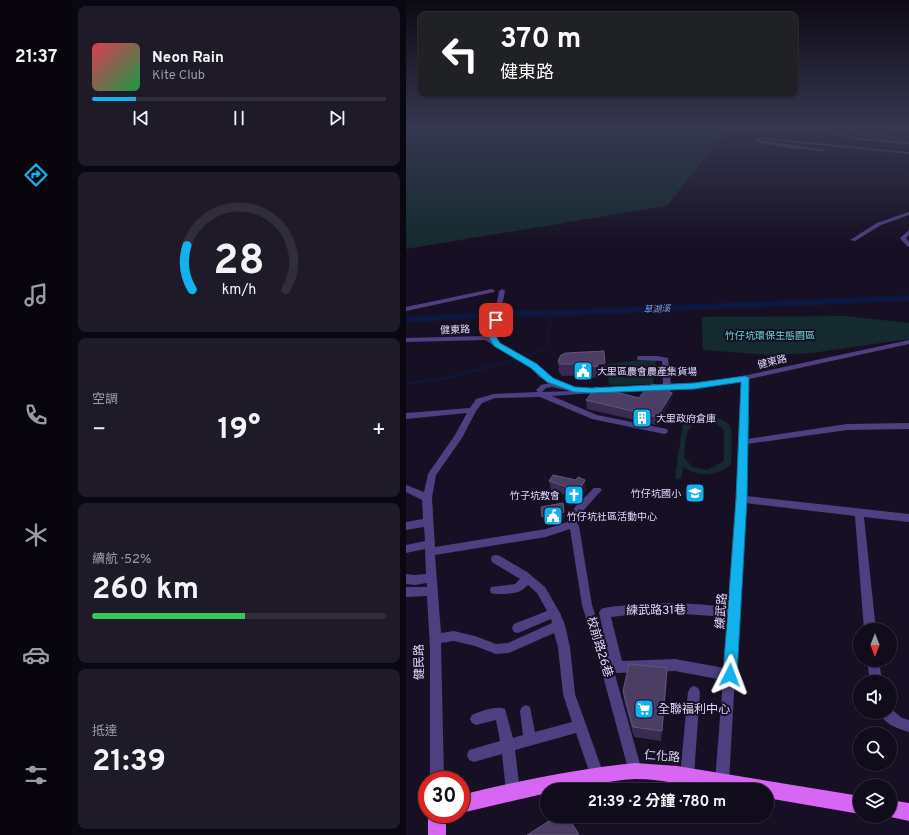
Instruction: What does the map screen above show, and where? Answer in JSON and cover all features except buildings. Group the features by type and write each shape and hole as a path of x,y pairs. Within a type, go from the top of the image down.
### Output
{"main road":[{"name":"仁化路","path":"470,802 513,791 597,775 635,771 722,781 853,803"},
{"path":"897,810 909,812"},
{"path":"437,823 437,835"}],"street":[{"path":"853,240 879,224 909,212"},
{"path":"909,232 903,238 909,245"},
{"path":"406,309 492,291"},
{"path":"494,338 502,291"},
{"name":"健東路","path":"406,340 494,338 520,358 534,366 542,374 566,388"},
{"name":"健東路","path":"556,389 591,391 704,385 745,378 792,366 909,342"},
{"path":"642,358 657,358 665,360 667,387"},
{"path":"542,374 543,391 595,418 664,431"},
{"name":"練武路","path":"722,781 741,499 745,378"},
{"name":"健東路","path":"556,389 566,388 591,391"},
{"name":"健民路","path":"437,771 436,639 427,498 432,474 459,436 478,401 484,398 529,394 556,389"},
{"path":"406,416 472,410"},
{"path":"744,442 847,427 909,426"},
{"path":"406,488 427,498"},
{"path":"406,549 430,548 546,533 566,528 571,525 578,510 597,490"},
{"path":"741,499 909,518"},
{"path":"859,512 869,623"},
{"path":"406,526 429,522"},
{"name":"校前路26巷","path":"572,523 574,526 581,562 587,605 609,676 635,771"},
{"path":"496,559 541,590 559,625 564,647 569,694 597,775"},
{"path":"406,579 415,580 432,578"},
{"path":"495,590 516,588 527,579"},
{"path":"406,592 433,591"},
{"name":"練武路31巷","path":"730,675 675,665 617,667 605,613 635,608 702,609 733,613"},
{"path":"518,628 553,613"},
{"path":"436,639 454,636 475,641 496,649 509,648 559,625"},
{"path":"687,776 694,692"},
{"path":"526,711 530,740"},
{"path":"476,719 501,713 508,746 513,791"},
{"path":"894,719 899,723 909,726"},
{"path":"474,755 580,726"}],"green space":[{"path":"406,166 698,166 667,206 406,249"},
{"name":"竹仔坑環保生態園區","path":"845,316 909,323 909,339 812,353 769,355 703,350 702,317"},
{"path":"656,360 653,384 609,385 607,364"},
{"path":"684,416 689,416 689,420 712,417 728,424 732,432 731,464 720,471 707,474 695,473 683,467 681,479 675,478","holes":["699,421 713,421 724,430 724,461 707,470 693,467 684,458 686,436 690,427"]}],"waterway":[{"name":"草湖溪","path":"406,320 513,313 541,314 909,298"},
{"path":"512,361 542,350 547,341 553,313"},
{"path":"406,384 451,377 514,360"}],"place":[{"name":"大里區農會農產集貨場","path":"583,371"},
{"name":"大里政府倉庫","path":"642,418"},
{"name":"竹仔坑國小","path":"695,493"},
{"name":"竹子坑教會","path":"574,495"},
{"name":"竹仔坑社區活動中心","path":"553,516"},
{"name":"全聯福利中心","path":"644,709"}],"route":[{"path":"496,320 493,335 494,342 534,366 550,380 566,388 574,390 591,391 694,386 745,378 744,442 730,675"}]}
